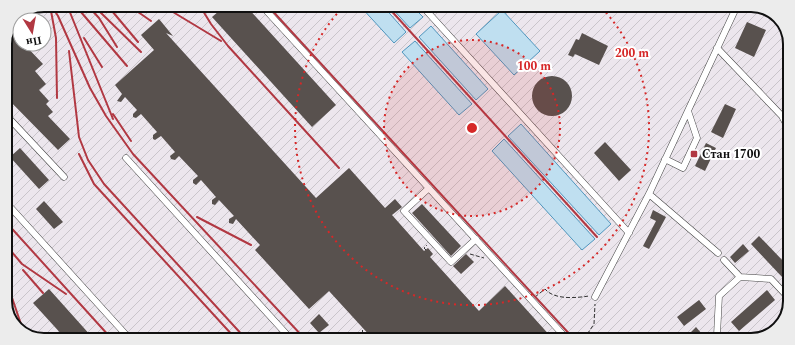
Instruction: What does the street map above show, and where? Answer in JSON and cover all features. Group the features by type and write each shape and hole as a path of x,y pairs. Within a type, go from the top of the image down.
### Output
{"street":[{"path":"268,12 562,333"},
{"path":"428,12 629,233"},
{"path":"594,296 649,194 734,12"},
{"path":"717,48 783,118"},
{"path":"665,160 683,168 698,138 688,111"},
{"path":"12,121 64,177"},
{"path":"126,158 285,333"},
{"path":"429,188 404,211 451,262 476,239"},
{"path":"649,194 718,253"},
{"path":"12,209 124,333"},
{"path":"724,260 740,277 771,279 783,292"},
{"path":"717,333 719,296 740,277"}],"path":[{"path":"463,252 485,258"},
{"path":"531,300 545,289 547,292 562,297 594,296 594,324 588,333"},
{"path":"364,330 362,331 364,333"}],"shaded area":[{"path":"52,12 751,12 763,14 776,25 781,32 783,42 783,301 779,317 769,328 761,331 755,333 44,333 32,331 20,322 17,319 12,303 12,52 52,52"}],"water":[{"path":"366,12 388,12 406,32 394,43"},
{"path":"395,12 418,12 423,17 410,28"},
{"path":"500,12 504,12 540,51 514,75 476,34"},
{"path":"431,26 488,89 476,100 419,37"},
{"path":"415,41 472,104 459,115 402,52"},
{"path":"521,124 611,224 599,235 508,136"},
{"path":"504,139 595,239 582,250 492,151"}],"building":[{"path":"218,12 251,12 336,105 312,127 212,17"},
{"path":"159,19 173,36 166,33 316,198 349,168 385,208 395,199 402,207 392,215 424,251 428,248 433,254 430,257 479,311 505,286 548,333 367,333 329,291 309,309 255,250 260,245 236,219 233,224 229,223 229,219 234,216 219,200 215,205 212,204 212,200 216,197 201,180 196,185 193,183 193,180 198,176 179,156 175,160 171,159 170,156 175,152 161,136 155,140 153,139 153,135 157,132 141,114 136,118 133,117 133,114 137,110 125,97 121,102 117,101 122,94 115,85 154,50 141,35"},
{"path":"747,22 766,30 754,57 735,48"},
{"path":"582,33 608,46 599,65 575,54 573,57 568,55 576,39 579,40"},
{"path":"12,52 32,52 43,64 35,71 46,84 39,90 49,101 46,104 53,112 48,116 70,139 58,150 12,103"},
{"path":"556,76 563,79 569,85 572,96 571,104 563,113 556,116 548,116 541,113 533,104 532,92 535,85 544,77"},
{"path":"725,104 736,109 723,138 711,132"},
{"path":"605,142 631,170 619,181 594,153"},
{"path":"706,143 716,148 705,171 695,166"},
{"path":"20,148 49,180 39,189 12,159 12,155"},
{"path":"44,201 63,222 54,229 36,209"},
{"path":"422,204 461,246 451,256 412,213"},
{"path":"653,210 666,217 649,249 643,246 656,221 650,218"},
{"path":"759,236 783,261 783,278 751,244"},
{"path":"743,244 749,251 735,263 730,257"},
{"path":"466,254 474,262 461,274 453,266"},
{"path":"49,289 88,333 60,333 33,303"},
{"path":"767,290 775,300 739,331 731,322"},
{"path":"699,300 706,309 684,326 677,317"},
{"path":"319,314 329,325 319,333 310,323"},
{"path":"696,327 701,333 690,333"}],"railway":[{"path":"51,12 56,38 57,98"},
{"path":"55,12 90,88 106,116 133,154 299,333"},
{"path":"70,12 113,119"},
{"path":"81,12 127,66"},
{"path":"93,12 99,18 117,47"},
{"path":"100,12 141,52"},
{"path":"113,12 138,42"},
{"path":"138,12 151,21"},
{"path":"173,12 221,41"},
{"path":"204,12 228,46 339,168"},
{"path":"274,12 568,333"},
{"path":"392,12 597,237"},
{"path":"84,38 102,67"},
{"path":"69,51 79,137 88,160 104,184 240,333"},
{"path":"113,114 131,141"},
{"path":"79,154 94,184 230,333"},
{"path":"197,217 251,245"},
{"path":"12,229 106,333"},
{"path":"12,252 22,264 66,294"},
{"path":"23,270 43,293"},
{"path":"12,298 20,322"}],"place":[{"name":"Стан 1700","path":"694,154"}]}
